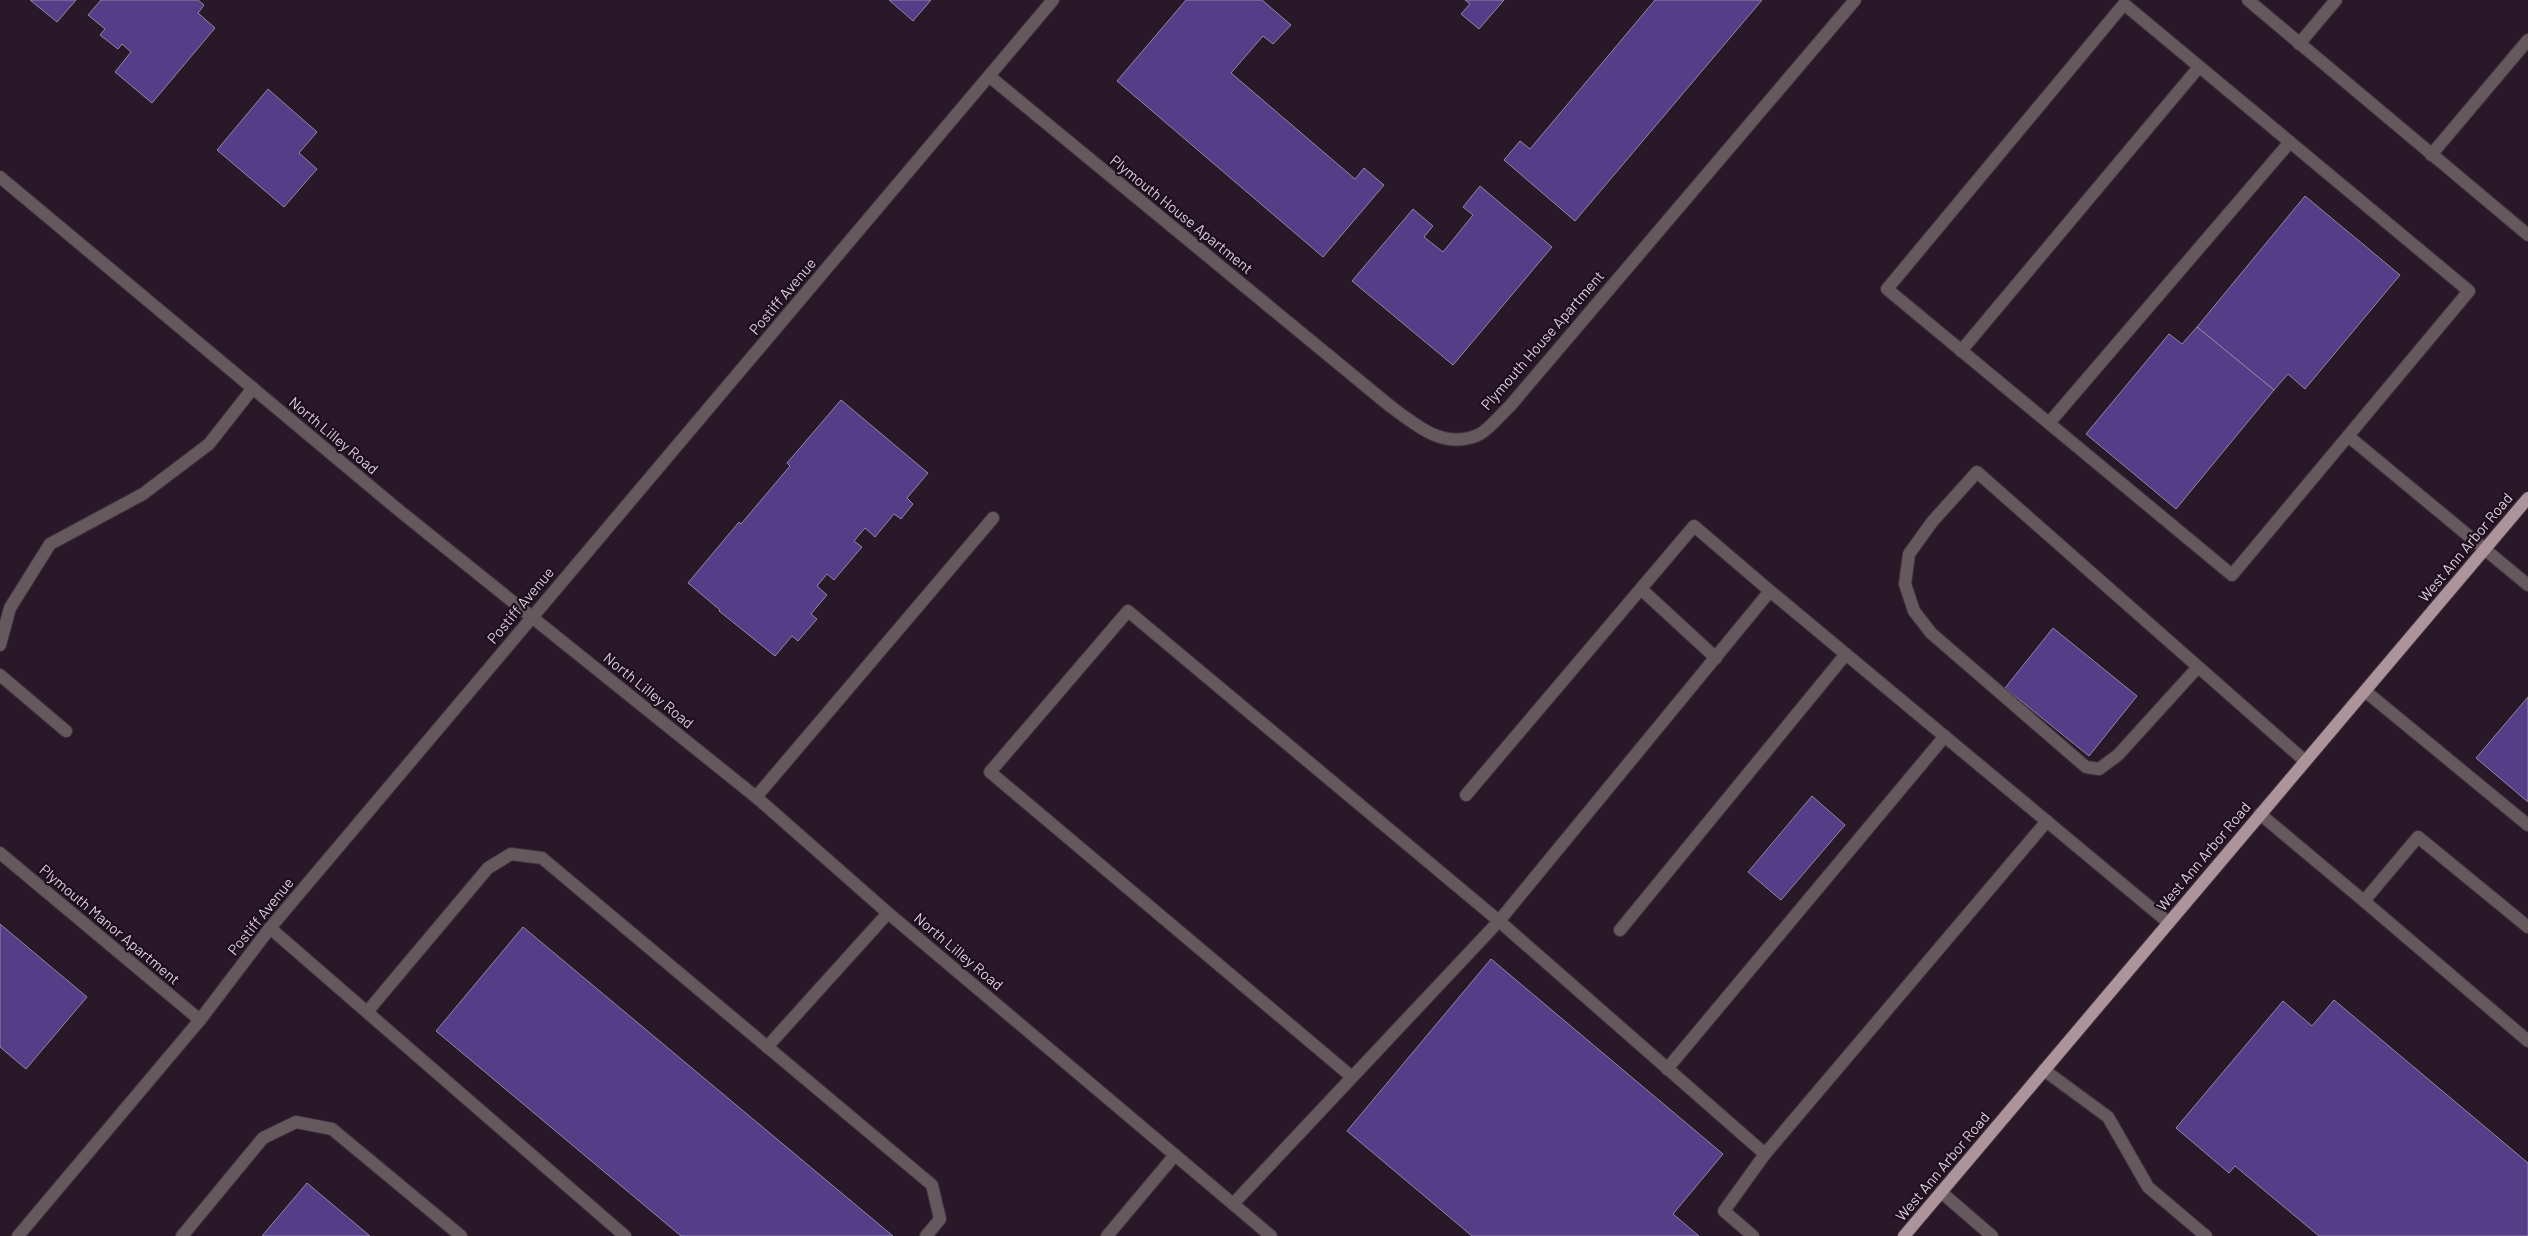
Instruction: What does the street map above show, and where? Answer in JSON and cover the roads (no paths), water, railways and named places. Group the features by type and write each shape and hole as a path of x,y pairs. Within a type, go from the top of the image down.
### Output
{"main road":[{"name":"West Ann Arbor Road","path":"1904,1236 2528,498"}],"street":[{"name":"Postiff Avenue","path":"18,1236 200,1020 270,928 1054,0"},
{"name":"Plymouth House Apartment","path":"989,76 1390,406 1426,433 1454,440 1479,434 1510,406 1854,0"},
{"path":"2248,0 2524,232 2528,219"},
{"path":"2299,44 2336,0"},
{"path":"2124,4 2199,67 2468,291 2232,576 1887,289 2124,4"},
{"path":"2431,154 2528,40"},
{"path":"1961,350 2199,67"},
{"path":"2048,423 2290,142"},
{"name":"North Lilley Road","path":"0,177 253,388 756,796 888,913 1271,1236"},
{"path":"0,645 10,608 50,544 142,494 209,444 253,388"},
{"path":"2348,436 2483,550 2528,585"},
{"path":"2198,667 2118,755 2099,769 2086,767 1931,633 1914,611 1906,584 1909,554 1932,522 1977,472 2305,761"},
{"path":"756,796 994,518"},
{"path":"1466,795 1694,526 2169,923"},
{"path":"1641,588 1716,658"},
{"path":"1233,1204 1499,921 1770,591"},
{"path":"1352,1078 990,772 1128,612 1499,921 1764,1154"},
{"path":"1620,930 1846,654"},
{"path":"0,674 66,731"},
{"path":"2365,691 2528,825"},
{"path":"1667,1069 1945,736"},
{"path":"2260,814 2528,1040"},
{"path":"1753,1236 1724,1211 1764,1154 2047,822"},
{"path":"2364,901 2418,837 2528,927"},
{"name":"Plymouth Manor Apartment","path":"0,853 200,1020"},
{"path":"367,1012 488,868 511,854 542,858 932,1186 940,1219 926,1236"},
{"path":"767,1047 888,913"},
{"path":"270,928 625,1236"},
{"path":"2044,1070 2108,1117 2148,1187 2206,1236"},
{"path":"182,1236 263,1138 296,1122 332,1129 461,1236"},
{"path":"1107,1236 1175,1155"},
{"path":"1940,1192 1992,1236"}]}
